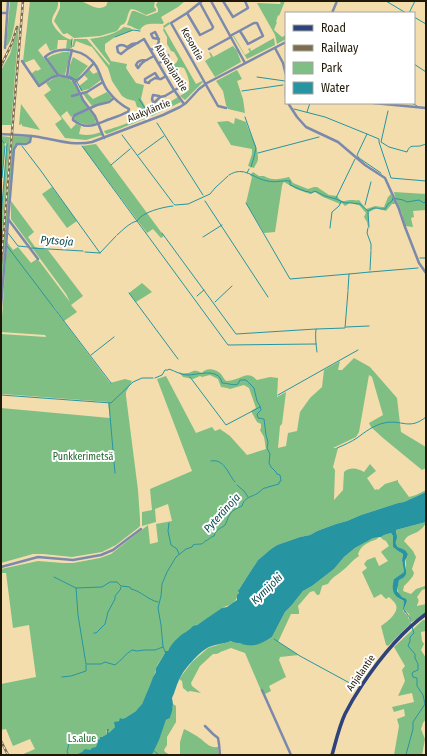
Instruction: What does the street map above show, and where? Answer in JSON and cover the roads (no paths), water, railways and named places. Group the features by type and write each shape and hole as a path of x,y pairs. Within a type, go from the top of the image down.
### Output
{"main road":[{"name":"Anjalantie","path":"332,755 346,712 372,670 382,656 397,640 426,614"}],"street":[{"path":"5,48 8,1"},
{"path":"211,1 246,64"},
{"path":"223,1 233,17 248,8 245,1"},
{"path":"332,12 337,1"},
{"path":"187,13 200,35 212,29 213,27 201,2"},
{"name":"Kesontie","path":"201,2 172,23 206,84"},
{"path":"1,13 7,13"},
{"path":"208,49 230,37 240,31 256,22 263,36 248,44 240,31"},
{"path":"151,50 158,45 159,38"},
{"name":"Alavatajantie","path":"127,48 144,39 184,104"},
{"name":"Alakyläntie","path":"1,134 40,137 58,141 80,143 92,142 170,112 184,104 206,84 285,43"},
{"path":"275,48 285,70"},
{"path":"58,75 45,57 48,54 59,50 72,50 83,54 94,63 107,90 114,98 129,109 128,112 92,126 80,124 74,120 73,117 75,115 97,105 109,102 114,98"},
{"path":"66,77 72,50"},
{"path":"147,60 154,56"},
{"path":"159,63 165,60"},
{"path":"22,61 39,86 58,75 72,79 75,82 83,100 96,116 104,138"},
{"path":"75,82 94,63"},
{"path":"159,79 155,73 145,79 145,82 149,83 155,78 159,79 161,79 166,76"},
{"path":"160,98 180,87 179,77"},
{"path":"72,96 87,92 103,82"},
{"path":"206,84 218,106 226,108"},
{"path":"289,104 296,117 306,127 338,142 365,165 385,178 394,197 419,263 426,273"},
{"path":"384,104 426,108"},
{"path":"1,306 15,147 17,144 26,144 30,142 31,136"},
{"path":"8,218 38,259"},
{"path":"1,568 38,557 73,560 101,555 113,550 140,529"},
{"path":"262,690 291,755"},
{"path":"205,726 218,738 220,744 220,755"}],"water":[{"name":"Kymijoki","path":"426,492 426,522 396,530 396,545 405,550 408,555 405,561 406,574 399,580 397,591 407,601 404,609 406,612 405,613 403,609 404,601 395,595 393,590 394,579 404,572 402,560 403,554 393,547 393,536 391,533 373,538 355,548 344,557 334,569 303,591 285,612 272,637 260,644 253,645 244,645 231,641 209,647 196,657 184,671 178,682 172,698 173,704 170,718 166,720 152,755 76,755 85,749 90,750 96,747 98,742 97,740 107,734 107,729 109,729 109,733 115,727 114,722 119,721 120,718 125,718 136,711 142,704 156,672 156,668 165,653 164,651 168,651 175,640 193,626 237,600 237,595 239,593 238,591 258,560 271,549 277,545 310,535 361,515 404,502"}],"waterway":[{"path":"386,1 404,12"},
{"path":"410,12 415,1"},
{"path":"415,18 426,24"},
{"path":"115,37 133,30 140,31"},
{"path":"71,48 72,39"},
{"path":"415,65 426,72"},
{"path":"69,76 76,80"},
{"path":"257,77 285,81"},
{"path":"77,82 82,91"},
{"path":"242,91 283,85"},
{"path":"139,99 148,113"},
{"path":"307,112 310,104"},
{"path":"294,109 325,117 367,134"},
{"path":"388,111 381,142 389,147 407,152 411,147 426,144"},
{"path":"245,117 256,148 251,167"},
{"path":"157,123 203,195"},
{"path":"381,173 357,155 367,134 379,139 391,178 426,181"},
{"path":"122,135 173,203"},
{"path":"138,155 164,136"},
{"path":"258,153 319,137"},
{"path":"1,139 4,143"},
{"path":"1,217 7,144"},
{"path":"1,176 2,178 5,146"},
{"path":"22,146 100,253"},
{"path":"82,146 228,345 316,344"},
{"path":"111,165 130,149"},
{"path":"336,198 355,159"},
{"path":"247,173 249,169"},
{"path":"229,175 240,171 271,182 290,181 290,185 306,192 311,193 315,191 345,203 360,204 368,211 375,208 385,209 393,198 407,202 419,200 424,203 426,201"},
{"name":"Pytsoja","path":"174,204 188,204 210,194 228,176"},
{"path":"365,205 371,182"},
{"path":"205,201 268,297"},
{"path":"330,228 332,212 341,202"},
{"path":"246,203 290,279 349,274"},
{"name":"Pytsoja","path":"117,235 143,215 173,206"},
{"path":"368,212 369,227"},
{"path":"203,237 222,225"},
{"path":"368,228 367,233 371,244 371,250"},
{"path":"1,230 1,240"},
{"name":"Pytsoja","path":"8,233 18,246 28,247"},
{"path":"162,233 236,334 316,329"},
{"name":"Pytsoja","path":"85,252 100,253 116,236"},
{"path":"7,246 111,383"},
{"name":"Pytsoja","path":"31,248 83,251"},
{"path":"370,270 371,251"},
{"path":"420,258 426,258"},
{"path":"370,272 418,268"},
{"path":"348,290 349,274 370,272"},
{"path":"215,302 232,286"},
{"path":"197,296 204,290"},
{"path":"317,352 316,329 345,328 348,291"},
{"path":"129,293 178,359"},
{"path":"346,327 369,326"},
{"path":"91,355 114,337"},
{"path":"278,395 358,350"},
{"name":"Pyteränoja","path":"155,378 162,375 165,370 169,369 185,375 213,373 220,378 222,383 232,385 238,384 240,380 246,380 254,388 257,401 260,406 261,410 257,414 258,418 264,419 268,442 267,448 270,454 269,463 277,474 280,475 281,481 279,484 264,488 246,499 242,506 231,513 225,525 217,530 214,536 203,543 193,545 176,557 162,584 158,608 163,647 165,651"},
{"path":"190,377 226,425 260,407"},
{"name":"Pyteränoja","path":"1,395 111,403 133,382 142,378 153,378"},
{"path":"109,404 115,473"},
{"path":"337,448 352,441 377,425 390,422 410,424 420,421 426,417"},
{"path":"211,461 222,464 235,482"},
{"path":"237,485 248,497"},
{"path":"169,523 168,531 171,545 177,549 179,554"},
{"path":"54,577 76,588 102,587 110,582 117,582 121,586 130,587 131,589 158,602"},
{"path":"94,633 96,633 105,624 108,612 121,587"},
{"path":"76,588 78,615 86,664 101,664 105,662 115,665 132,650 155,650 163,647"},
{"path":"405,611 410,618 410,625"},
{"path":"406,755 413,729 413,722 425,704 423,695 417,686 417,678 413,677 412,674 418,670 415,654 408,646 410,637 414,633 412,627"},
{"path":"274,639 300,656 357,687"},
{"path":"62,677 71,676 86,671 86,665"},
{"path":"69,732 67,752 69,755"},
{"path":"154,751 159,755"}],"railway":[{"path":"1,264 23,1"},
{"path":"1,66 12,43 17,27"},
{"path":"1,741 8,755"}],"park label":[{"name":"Punkkerimetsä","path":"83,457"},
{"name":"Ls.alue","path":"82,739"}]}
